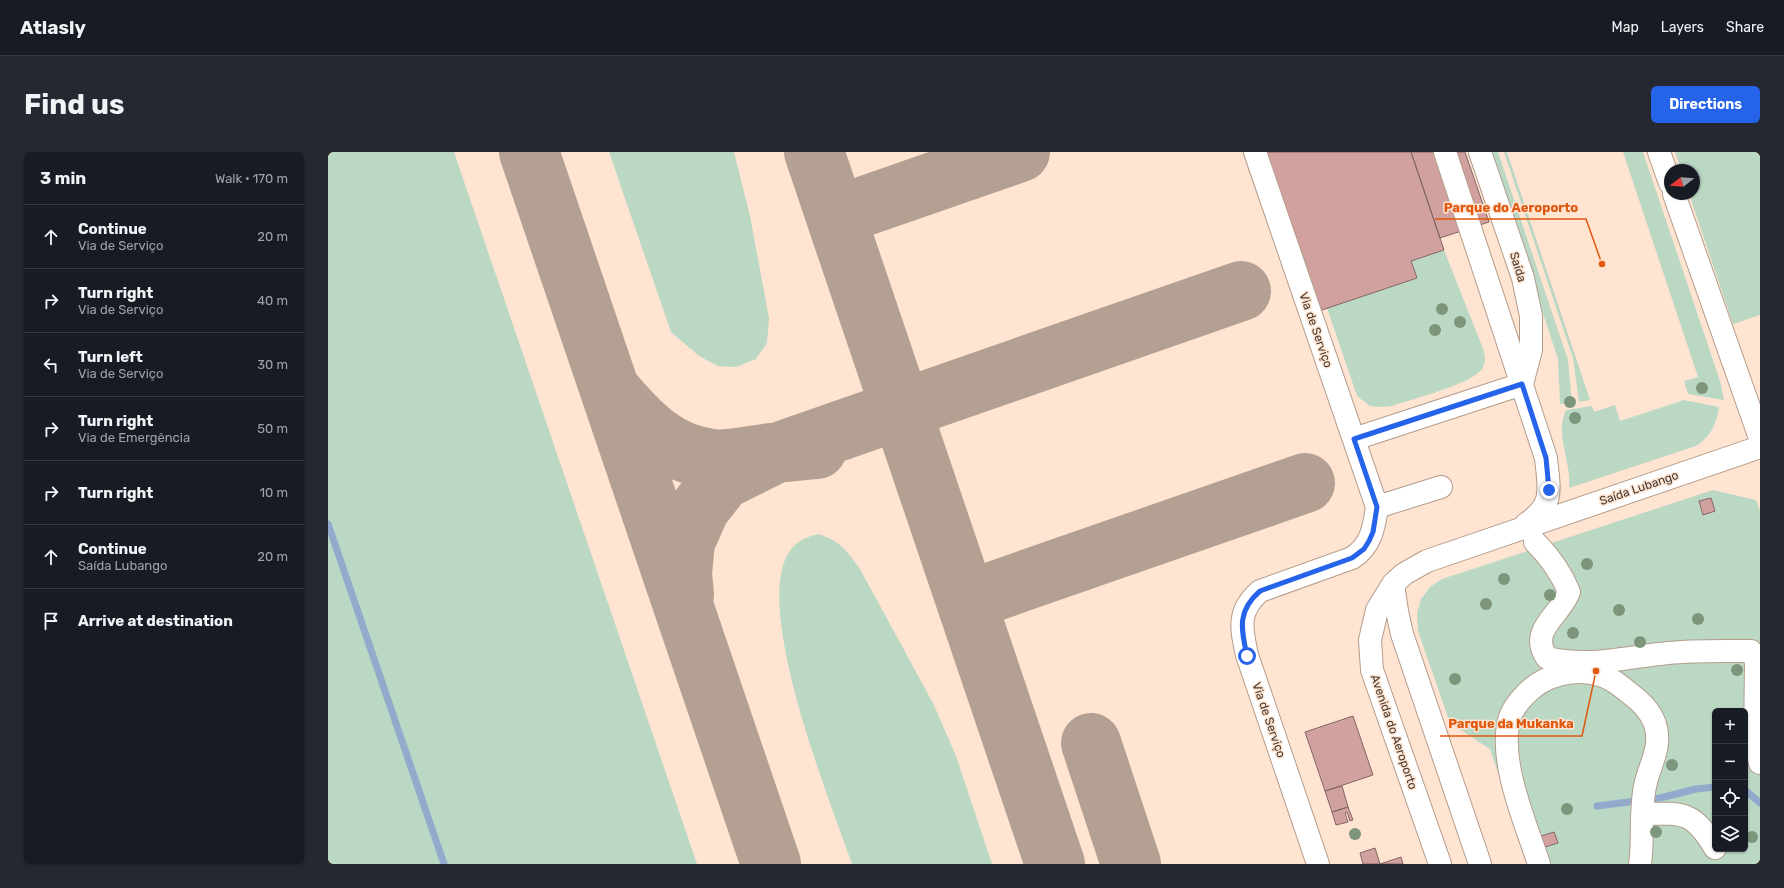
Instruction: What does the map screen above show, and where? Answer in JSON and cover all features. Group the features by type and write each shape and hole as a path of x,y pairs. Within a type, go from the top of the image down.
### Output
{"street":[{"name":"Via de Serviço","path":"1255,152 1377,507 1373,532 1364,549 1359,554 1352,558 1260,591 1248,601 1243,617 1243,637 1247,656 1318,864"},
{"name":"Saída Lubango","path":"1445,152 1546,458 1549,490 1545,506 1538,516 1518,529"},
{"name":"Saída","path":"1480,152 1523,278 1531,316 1531,350 1522,384"},
{"path":"1659,152 1664,167"},
{"path":"1676,200 1760,438"},
{"path":"1354,439 1522,384"},
{"name":"Saída Lubango","path":"1393,584 1404,574 1427,561 1760,447"},
{"path":"1377,507 1441,487"},
{"path":"1535,542 1549,556 1561,575 1568,592 1566,599 1546,625 1542,634 1540,642 1542,651 1547,658 1596,663 1669,652 1751,651 1754,655 1756,663 1755,743 1760,763"},
{"path":"1393,584 1402,634 1480,864"},
{"name":"Avenida do Aeroporto","path":"1393,584 1377,610 1370,640 1372,670 1440,864"},
{"path":"1539,864 1512,781 1507,751 1510,717 1517,703 1538,683 1570,672 1588,672 1604,676 1624,688 1645,706 1655,725 1658,736 1658,747 1646,783 1643,805 1640,864"},
{"path":"1643,805 1682,814 1691,818 1700,826 1712,844"},
{"path":"1717,852 1724,864"}],"green space":[{"path":"328,152 454,152 697,864 328,864"},
{"path":"609,152 734,152 750,216 769,318 767,343 756,359 736,367 718,366 699,356 671,332"},
{"path":"1490,152 1498,152 1568,360 1572,403 1560,404 1558,359"},
{"path":"1504,152 1507,152 1590,400 1579,402 1573,358"},
{"path":"1623,152 1643,152 1720,381 1724,400 1688,394 1684,381 1698,377"},
{"path":"1675,152 1760,152 1760,315 1733,324 1691,200 1700,200 1700,164 1679,164"},
{"path":"1444,250 1484,351 1484,365 1476,375 1441,390 1392,406 1370,406 1357,396 1327,308 1417,278 1411,261"},
{"path":"1684,400 1719,407 1717,419 1712,430 1696,446 1569,488 1568,468 1562,439 1563,419 1566,410 1592,406 1594,412 1615,405 1620,421"},
{"path":"1713,490 1756,500 1760,511 1760,864 1529,864 1490,749 1450,723 1418,631 1417,613 1421,599 1430,587 1442,579"},
{"path":"818,534 838,543 851,556 860,569 934,705 956,756 992,864 852,864 812,751 798,703 786,655 780,611 781,574 792,548 804,539"}],"building":[{"path":"1265,152 1411,152 1444,250 1411,261 1417,278 1319,311"},
{"path":"1411,152 1465,152 1489,222 1440,238"},
{"path":"1711,498 1715,511 1703,515 1699,501"},
{"path":"1353,716 1373,775 1325,791 1305,732"},
{"path":"1342,786 1348,807 1332,812 1325,791"},
{"path":"1348,807 1353,820 1350,821 1347,812 1345,813 1348,822 1336,825 1332,812"},
{"path":"1554,832 1558,843 1545,847 1541,836"},
{"path":"1375,848 1380,864 1363,864 1360,853"},
{"path":"1401,857 1403,864 1380,864"}],"waterway":[{"path":"328,524 444,864"},
{"path":"1597,806 1660,798 1696,789 1712,787"},
{"path":"1748,793 1760,803"}],"taxiway":[{"path":"529,152 771,864"},
{"path":"814,152 1055,864"},
{"path":"836,216 1020,152"},
{"path":"776,453 1241,291"},
{"path":"612,392 644,426 668,444 682,451 713,459 734,459 771,453"},
{"path":"684,595 682,573 685,542 700,508 722,480 776,453 817,449"},
{"path":"966,601 1305,483"},
{"path":"1091,743 1131,864"}],"place":[{"name":"Parque do Aeroporto","path":"1602,264"},
{"name":"Parque da Mukanka","path":"1596,671"}],"route":[{"path":"1247,656 1243,637 1243,617 1248,601 1260,591 1352,558 1359,554 1369,541 1373,532 1377,507 1354,439 1522,384 1546,458 1549,490"}]}
